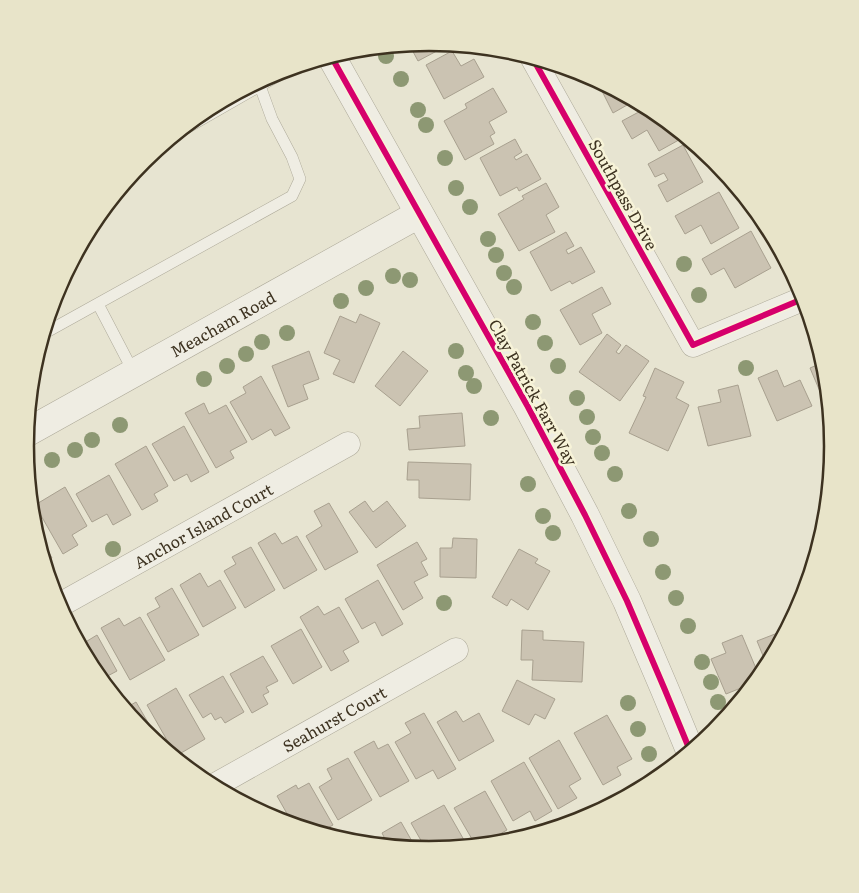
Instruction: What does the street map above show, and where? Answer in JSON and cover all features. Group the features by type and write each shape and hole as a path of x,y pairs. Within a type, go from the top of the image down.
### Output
{"street":[{"name":"Clay Patrick Farr Way","path":"334,62 528,407 585,515 627,601 688,746"},
{"name":"Southpass Drive","path":"537,66 693,345 797,301"},
{"name":"Meacham Road","path":"35,429 419,214"},
{"name":"Anchor Island Court","path":"66,602 348,444"},
{"name":"Seahurst Court","path":"220,782 456,650"}],"lane":[{"path":"52,329 292,196 300,179 292,157 272,119 261,89"},
{"path":"98,304 134,373"}],"building":[{"path":"436,51 418,61 413,52"},
{"path":"453,52 461,66 474,59 484,77 444,99 426,65"},
{"path":"493,88 507,112 489,122 495,133 490,136 494,144 465,160 444,121 467,108 465,104"},
{"path":"602,91 628,105 613,113"},
{"path":"640,111 679,140 659,151 647,130 632,139 622,121"},
{"path":"515,139 522,152 514,157 516,160 527,154 541,179 519,191 517,187 500,196 480,158"},
{"path":"683,145 703,182 667,202 658,185 668,180 664,173 655,177 648,164"},
{"path":"546,183 559,207 546,215 555,232 519,251 498,214 524,199 522,196"},
{"path":"719,192 739,228 711,244 701,225 685,234 675,216"},
{"path":"751,231 771,268 735,288 724,268 711,275 702,259"},
{"path":"566,232 574,246 566,250 568,254 581,247 595,272 572,284 570,281 551,291 530,252"},
{"path":"602,287 611,304 592,314 602,333 580,345 560,310"},
{"path":"360,314 380,323 354,383 333,374 340,360 324,353 340,316 356,323"},
{"path":"607,334 621,345 616,352 619,354 626,345 649,361 620,401 579,372"},
{"path":"309,351 319,379 303,385 308,399 288,407 272,366"},
{"path":"403,351 428,371 400,406 375,386"},
{"path":"817,365 822,397 810,368"},
{"path":"655,368 684,382 676,398 689,405 668,451 629,433 646,397 643,396"},
{"path":"777,370 784,387 800,380 812,406 777,421 758,378"},
{"path":"261,376 290,428 275,436 271,429 252,440 230,402 246,393 243,387"},
{"path":"738,385 751,436 708,446 698,407 721,402 718,390"},
{"path":"204,403 209,414 226,405 247,442 230,451 234,458 216,468 185,413"},
{"path":"462,413 465,446 409,450 407,429 420,428 419,416"},
{"path":"184,426 209,472 191,482 187,474 174,481 152,444"},
{"path":"146,446 168,486 154,494 158,501 142,510 115,464"},
{"path":"408,462 471,464 470,500 419,498 419,480 407,480"},
{"path":"109,475 131,515 113,525 107,514 92,522 76,494"},
{"path":"65,487 87,526 72,535 78,545 63,554 39,512 38,503"},
{"path":"365,501 373,512 387,501 406,526 376,548 349,512"},
{"path":"329,503 358,552 325,570 306,536 322,526 314,511"},
{"path":"275,533 282,544 297,536 317,570 284,589 258,543"},
{"path":"453,538 477,539 476,578 440,577 440,548 452,548"},
{"path":"417,542 427,559 421,562 428,575 414,582 423,598 403,610 377,565"},
{"path":"251,547 275,590 245,608 224,571 236,564 232,557"},
{"path":"519,549 538,559 535,563 550,571 528,610 511,599 507,606 492,597"},
{"path":"200,573 208,587 220,580 236,608 203,627 180,585"},
{"path":"378,580 403,624 382,636 375,622 362,629 345,599"},
{"path":"172,588 199,635 168,652 147,614 160,607 155,598"},
{"path":"318,606 324,615 339,607 359,642 343,651 349,661 331,671 300,617"},
{"path":"140,617 165,660 130,680 101,628 119,618 124,626"},
{"path":"301,629 322,667 293,684 271,646"},
{"path":"522,630 543,631 543,640 584,642 582,682 532,680 533,660 521,660"},
{"path":"778,633 764,658 757,641"},
{"path":"97,635 117,671 108,676 86,642"},
{"path":"742,635 756,669 741,689 726,694 711,659 726,653 722,643"},
{"path":"263,656 278,681 266,687 269,692 263,695 268,704 252,713 230,674"},
{"path":"223,676 244,712 225,723 221,717 215,720 211,713 203,718 189,695"},
{"path":"517,680 555,699 545,719 535,714 529,725 502,711"},
{"path":"176,688 205,739 181,753 169,744 147,705"},
{"path":"136,702 150,726 132,707 131,705"},
{"path":"456,711 463,722 479,713 494,741 459,761 437,722"},
{"path":"424,713 456,769 438,779 433,770 416,779 395,742 411,733 405,723"},
{"path":"607,715 632,759 617,767 621,775 603,785 574,733"},
{"path":"559,740 581,779 569,786 577,798 558,809 529,758"},
{"path":"374,741 378,749 388,744 409,781 380,797 354,752"},
{"path":"348,758 372,800 338,820 319,787 332,779 327,769"},
{"path":"524,762 552,811 535,821 530,811 513,821 491,781"},
{"path":"309,783 333,825 326,829 288,816 277,796 296,785 298,789"},
{"path":"485,791 507,830 495,837 472,840 454,808"},
{"path":"444,805 464,840 422,842 411,823"},
{"path":"401,822 412,841 385,840 382,833"}],"cycle path":[{"path":"334,62 528,407 585,515 627,601 688,746"},
{"path":"537,66 693,345 797,301"}]}
